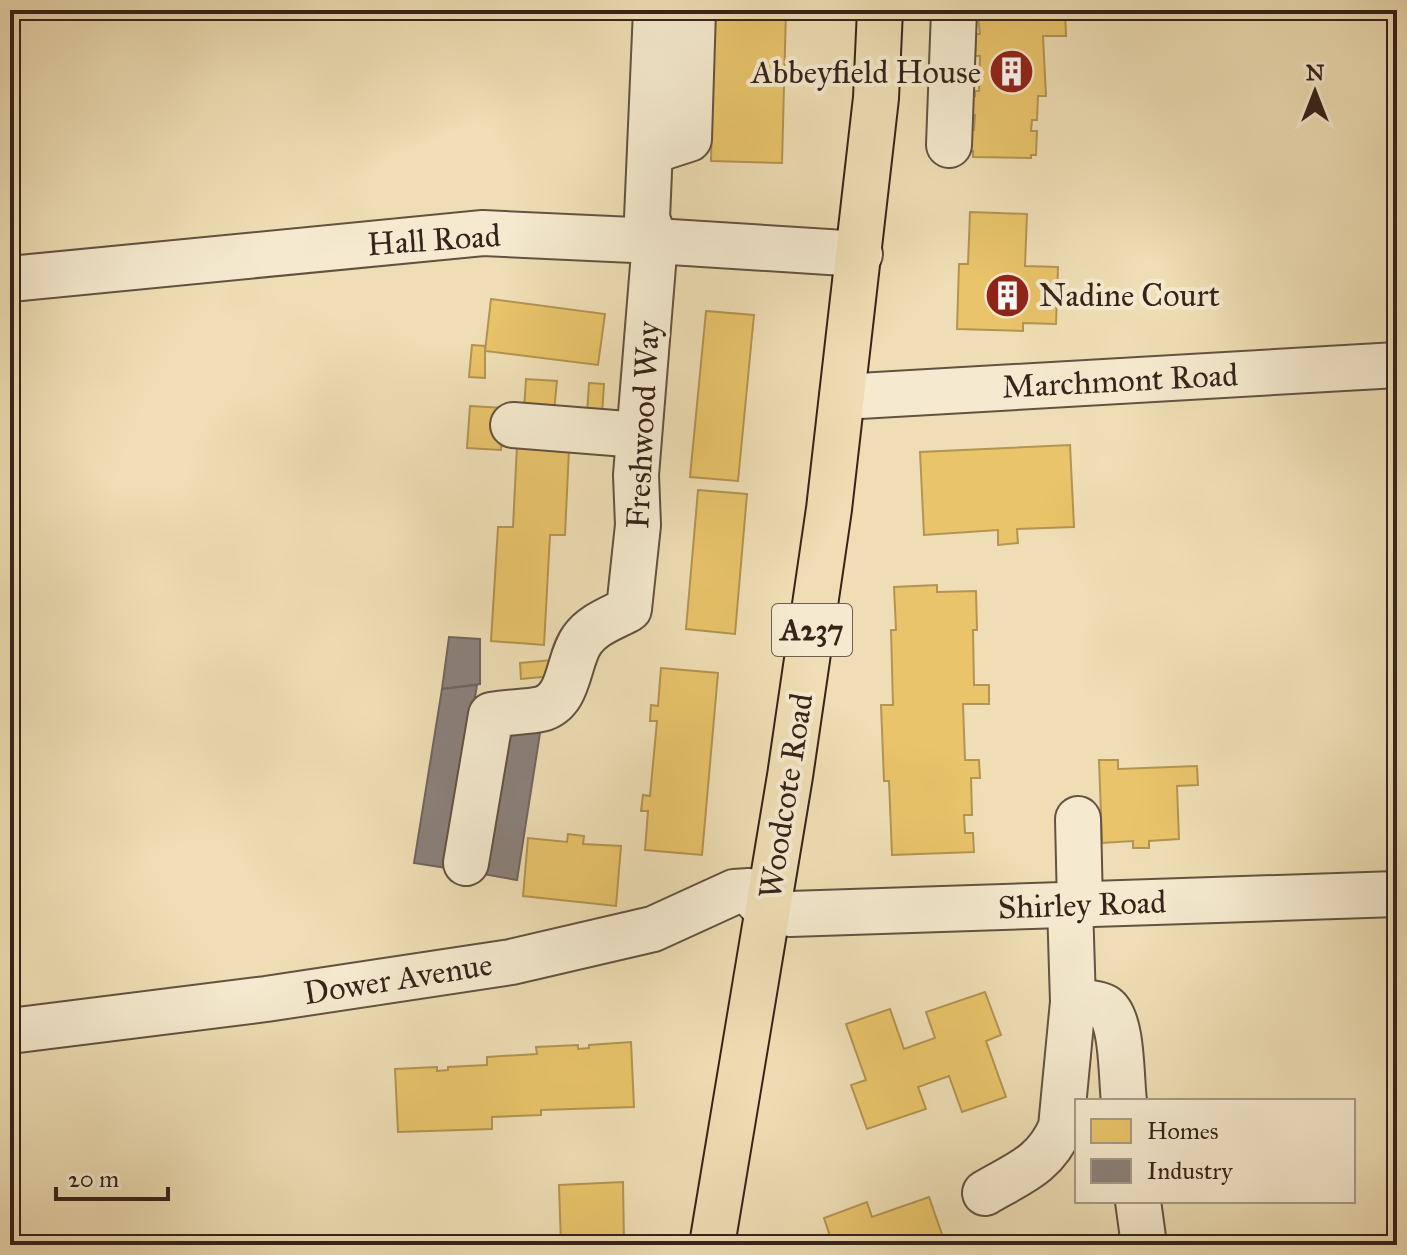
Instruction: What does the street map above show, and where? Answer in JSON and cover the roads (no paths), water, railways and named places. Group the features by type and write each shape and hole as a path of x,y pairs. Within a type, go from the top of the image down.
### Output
{"main road":[{"name":"Woodcote Road","path":"712,1245 810,648 860,254 876,98 880,10"}],"street":[{"name":"Freshwood Way","path":"466,863 491,715 541,709 553,702 563,690 582,639 596,626 629,609 638,525 636,475 655,241 647,218 656,10"},
{"path":"652,151 689,139 693,10"},
{"path":"949,145 954,11 951,10"},
{"name":"Hall Road","path":"10,279 483,233 860,254"},
{"name":"Marchmont Road","path":"842,397 1397,365"},
{"path":"513,425 639,435"},
{"path":"985,1193 1040,1160 1054,1143 1061,1127 1073,1002 1078,819"},
{"name":"Dower Avenue","path":"10,1031 266,999 511,962 653,929 734,892 749,891 767,911"},
{"name":"Shirley Road","path":"767,911 790,914 1397,894"},
{"path":"1073,1002 1100,1004 1109,1009 1117,1025 1124,1099"},
{"path":"1138,1203 1144,1245"}],"place":[{"name":"Abbeyfield House","path":"1012,72"},
{"name":"Nadine Court","path":"1008,295"}]}
